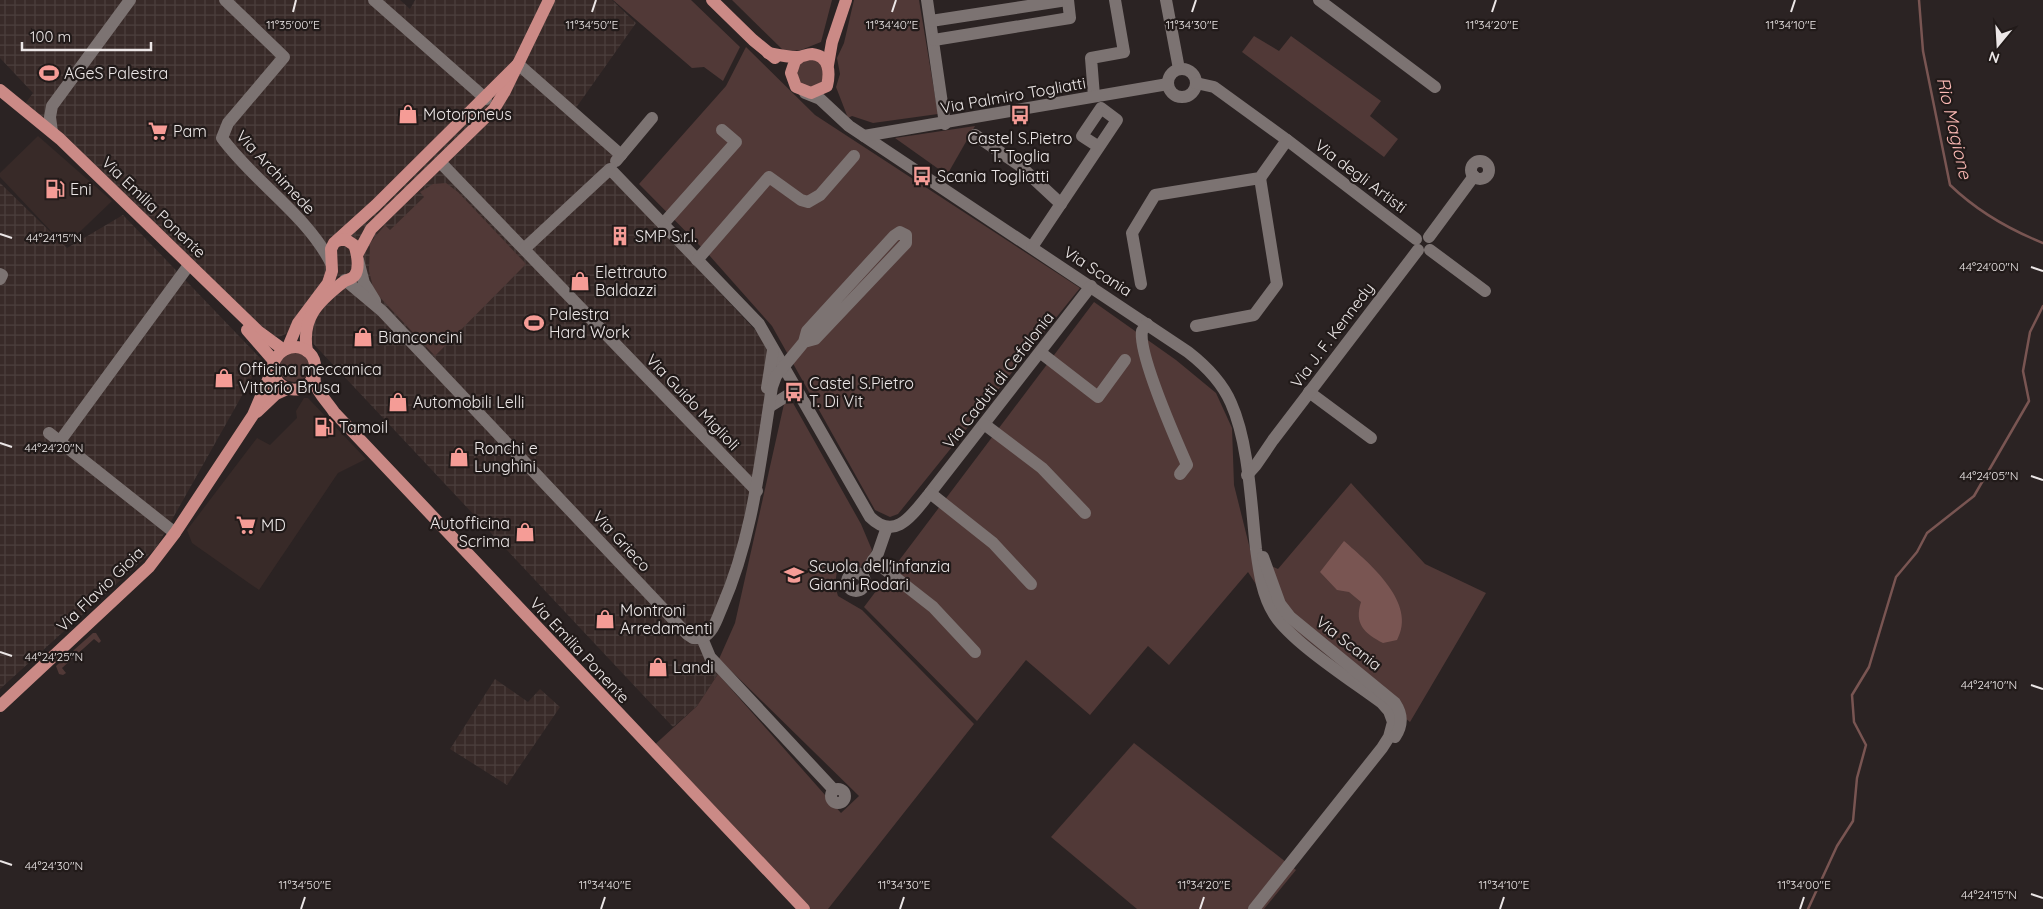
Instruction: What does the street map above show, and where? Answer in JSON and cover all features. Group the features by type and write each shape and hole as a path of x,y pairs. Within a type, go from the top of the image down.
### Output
{"main road":[{"path":"286,349 298,323 328,283 332,267 331,249 335,242 494,109 549,0"},
{"name":"Via Scania","path":"712,0 791,73 796,87 806,93"},
{"name":"Via Scania","path":"827,86 830,76 828,65 832,42 846,0"},
{"path":"791,73 795,61 832,42"},
{"path":"768,53 818,56 828,65"},
{"path":"357,256 371,229 518,64"},
{"path":"806,93 816,92 827,86"},
{"name":"Via Emilia Ponente","path":"0,90 83,166 186,269 271,360"},
{"name":"Via Emilia Ponente","path":"0,97 52,132 258,331 286,349"},
{"path":"0,102 28,116"},
{"path":"334,412 315,383 314,360 307,351 304,336 308,320 323,300 345,280 356,274 357,256 355,246 350,241 343,239 335,242"},
{"path":"332,267 337,278 345,280"},
{"path":"253,415 271,360 286,349 297,347 307,351"},
{"path":"271,360 277,381 287,389"},
{"path":"253,415 276,394 287,389 301,389 309,384 316,372"},
{"path":"301,389 334,412"},
{"name":"Via Emilia Ponente","path":"334,412 804,909"},
{"name":"Via Flavio Gioia","path":"0,706 149,567 175,532 253,415"}],"street":[{"path":"52,132 50,117 52,106 130,0"},
{"name":"Via Archimede","path":"225,0 284,57 228,123 222,138 305,227 325,251 332,267"},
{"path":"374,0 486,99"},
{"path":"927,0 945,124"},
{"path":"931,21 1067,0 1070,18 934,40"},
{"path":"1094,96 1091,58 1124,52 1115,0"},
{"path":"1166,0 1179,69"},
{"path":"1318,0 1335,5 1435,87"},
{"path":"518,64 621,155"},
{"path":"1179,69 1190,72 1196,83 1191,94 1183,97 1173,94 1168,84 1169,77 1179,69"},
{"name":"Via degli Artisti","path":"1196,83 1214,87 1287,140 1485,291"},
{"name":"Via Palmiro Togliatti","path":"864,136 945,124 1168,84"},
{"name":"Via Scania","path":"827,86 833,109"},
{"name":"Via Scania","path":"806,93 820,99 833,109 849,126 1091,286 1206,366 1219,382 1231,402 1238,421 1244,454 1253,524 1275,592 1284,610 1390,697 1401,713 1401,723 1395,738 1254,909"},
{"path":"28,116 52,106"},
{"path":"524,249 610,169 652,118"},
{"path":"663,224 736,142 722,130"},
{"path":"975,135 1019,165 1061,204"},
{"path":"1196,326 1254,316 1277,284 1260,178 1287,140"},
{"path":"1032,247 1099,147"},
{"path":"697,260 766,180 773,178 800,200 808,202 820,195 854,156"},
{"name":"Via Guido Miglioli","path":"435,157 757,491"},
{"path":"610,169 759,324 870,518 876,523 887,527 878,553 863,576"},
{"name":"Via J. F. Kennedy","path":"1247,474 1256,465 1309,392 1474,176"},
{"path":"1141,284 1132,233 1155,195 1260,178"},
{"path":"305,227 335,242"},
{"path":"804,342 815,339 868,284 906,243 906,235 900,232 890,240 806,331 804,342 783,367 772,387 757,491 744,544 725,599 711,632 702,638 710,657 834,790"},
{"path":"357,256 364,283 382,312"},
{"path":"60,442 186,269"},
{"path":"0,274 2,275 0,279"},
{"path":"345,280 382,312"},
{"name":"Via Caduti di Cefalonia","path":"887,527 901,525 930,493 1041,353 1091,286"},
{"name":"Via Grieco","path":"382,312 688,634 693,638 702,638"},
{"path":"1147,324 1142,331 1143,345 1167,416 1187,465 1180,474"},
{"path":"769,407 766,393 773,350"},
{"path":"1041,353 1098,397 1125,360"},
{"path":"769,407 796,390"},
{"path":"1309,392 1371,438"},
{"path":"984,424 1042,468 1085,513"},
{"path":"50,433 175,532"},
{"path":"1244,454 1261,450 1273,440"},
{"path":"930,493 993,543 1031,584"},
{"path":"873,560 933,607 975,652"}],"shaded area":[{"path":"0,0 400,0 410,9 415,0 612,0 636,23 573,112 620,155 606,171 770,346 766,406 739,557 702,638 718,674 697,706 673,727 293,322 288,333 279,337 270,335 25,104 33,93 0,58"},
{"path":"613,0 691,0 740,47 723,81 704,67 692,68"},
{"path":"732,0 832,0 821,42 801,50 784,51"},
{"path":"854,0 919,0 938,114 873,123 852,116 848,118 836,87 840,74 837,58 844,43"},
{"path":"1254,36 1279,51 1291,36 1381,101 1370,116 1398,139 1384,157 1242,52"},
{"path":"746,47 815,115 1080,288 898,514 890,517 875,510 772,326 709,255 639,184 726,86"},
{"path":"813,59 822,63 826,78 816,89 799,83 797,69 803,61"},
{"path":"975,126 947,175 895,138"},
{"name":"Eni","path":"38,136 112,201 65,246 0,177 0,173"},
{"path":"0,183 67,248 123,215 262,360 156,548 0,689"},
{"path":"446,183 458,192 526,264 435,356 374,291 369,271 370,243 385,225 390,230 424,197 420,192 433,184"},
{"path":"1094,302 1176,360 1216,393 1232,428 1234,485 1254,565 1258,560 1278,569 1351,483 1425,564 1486,593 1410,722 1277,616 1248,572 1169,665 1148,646 1090,715 1026,660 977,721 864,607"},
{"path":"294,352 300,353 308,361 308,373 300,381 294,382 288,381 280,373 279,367 280,361 288,353"},
{"path":"304,398 308,398 366,459 338,473 259,590 192,543 187,530 257,438 270,445 297,418 296,411"},
{"path":"793,403 861,524 872,550 867,563 857,569 856,561 847,562 837,570 835,586 838,596 862,610 974,724 828,909 803,909 650,749 697,706 718,674 841,813 859,796 719,659 735,623 784,404"},
{"path":"1344,541 1377,572 1396,598 1401,612 1402,626 1397,640 1383,643 1366,631 1360,622 1359,610 1361,602 1349,592 1337,590 1320,572"},
{"path":"93,633 96,633 101,641 99,643 94,639 62,668 66,673 63,675 59,674 56,666"},
{"path":"495,679 528,702 540,689 560,707 507,785 450,749"},
{"path":"1134,743 1296,870 1264,909 1137,909 1051,837"}],"waterway":[{"name":"Rio Magione","path":"1919,0 1923,51 1950,185 1971,203 1994,218 2018,232 2043,243"},
{"name":"Rio Magione","path":"1808,909 1837,846 1853,821 1857,778 1866,745 1854,722 1852,695 1869,667 1896,577 1917,552 1927,533 1974,496 2029,401 2023,371 2030,332 2043,306"}],"place":[{"name":"AGeS Palestra","path":"49,73"},
{"name":"Motorpneus","path":"408,114"},
{"name":"Castel S.Pietro T. Toglia","path":"1020,115"},
{"name":"Pam","path":"158,131"},
{"name":"Scania Togliatti","path":"922,176"},
{"name":"Eni","path":"55,189"},
{"name":"SMP S.r.l.","path":"620,236"},
{"name":"Elettrauto Baldazzi","path":"580,281"},
{"name":"Palestra Hard Work","path":"534,323"},
{"name":"Bianconcini","path":"363,337"},
{"name":"Officina meccanica Vittorio Brusa","path":"224,378"},
{"name":"Castel S.Pietro T. Di Vit","path":"794,392"},
{"name":"Automobili Lelli","path":"398,402"},
{"name":"Tamoil","path":"324,427"},
{"name":"Ronchi e Lunghini","path":"459,457"},
{"name":"MD","path":"246,525"},
{"name":"Autofficina Scrima","path":"525,532"},
{"name":"Scuola dell'infanzia Gianni Rodari","path":"794,575"},
{"name":"Montroni Arredamenti","path":"605,619"},
{"name":"Landi","path":"658,667"}]}
